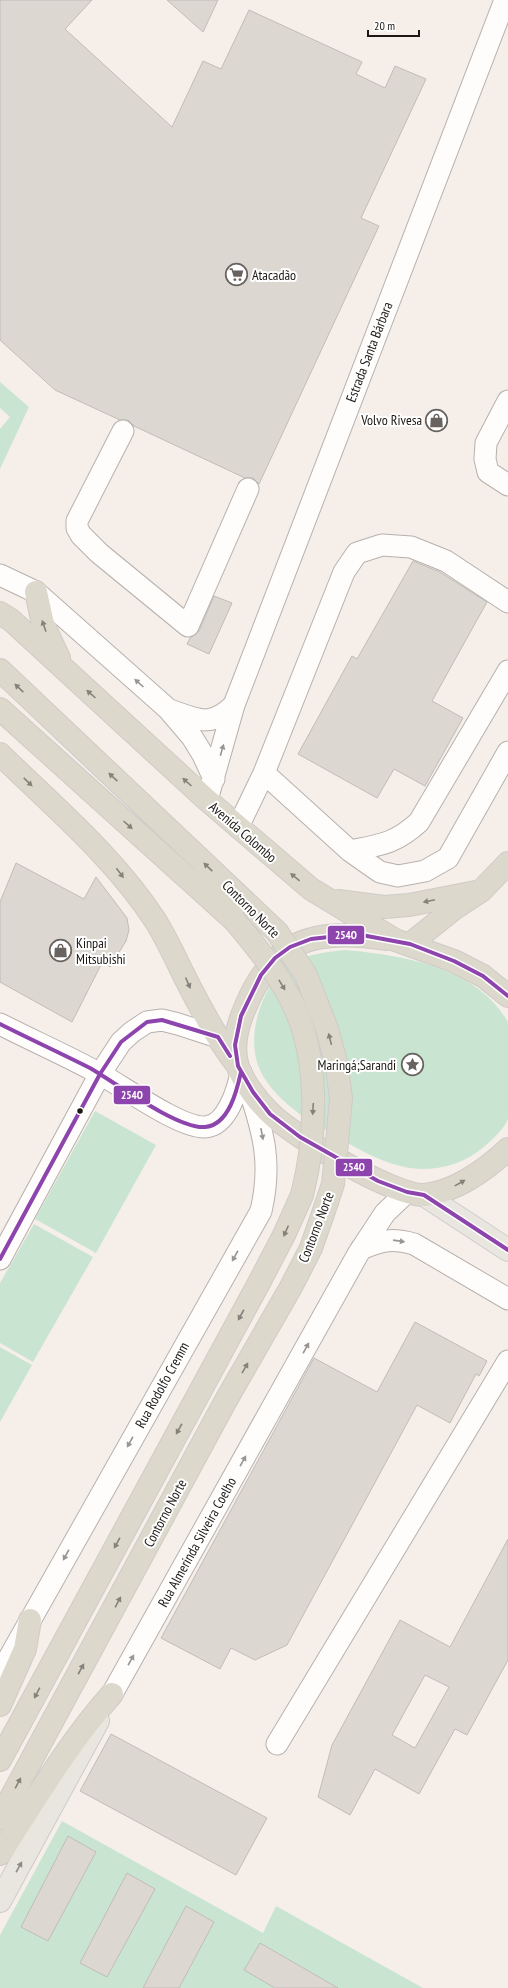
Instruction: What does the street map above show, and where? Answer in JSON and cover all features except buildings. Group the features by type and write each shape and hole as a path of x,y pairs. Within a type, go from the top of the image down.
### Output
{"highway":[{"path":"36,592 43,624 52,646 68,673"},
{"name":"Avenida Colombo","path":"4,613 207,800 282,866 326,900 402,942 465,967 483,976 508,996"},
{"name":"Contorno Norte","path":"0,670 276,932 306,975 327,1029 341,1098 333,1184 311,1248 291,1287 225,1402 0,1818"},
{"name":"Contorno Norte","path":"0,709 234,920 264,955 293,1002 307,1044 314,1094 311,1150 302,1195 284,1235 0,1760"},
{"path":"0,754 116,868 155,920 218,1037 241,1076 270,1114 300,1137 378,1181 415,1194 446,1190 472,1176 497,1159 508,1148"},
{"path":"241,1076 235,1046 241,1016 261,975 275,958 290,947 311,939 356,934 402,942 481,891 508,863"},
{"path":"326,900 384,907 409,906 481,891"},
{"path":"0,1706 25,1649 30,1620"},
{"path":"0,1854 32,1804 94,1714 112,1694"}],"main road":[{"path":"415,1194 451,1214 508,1250"},
{"path":"451,1214 508,1266"},
{"name":"Rua Almerinda Silveira Coelho","path":"0,1901 112,1694"}],"street":[{"name":"Estrada Santa Bárbara","path":"207,800 234,704 505,0"},
{"path":"508,401 486,443 485,459 488,472 508,485"},
{"path":"123,430 77,521 77,528 81,535 99,553 188,626 248,489"},
{"path":"238,827 264,773 344,572 357,553 382,545 411,547 446,561 508,602"},
{"path":"0,575 36,592 168,709 192,737 203,755 214,779"},
{"path":"350,851 390,843 406,834 419,822 508,671"},
{"name":"Estrada Santa Bárbara","path":"168,709 193,718 210,720 219,718 234,704"},
{"path":"264,773 350,851 380,872 398,876 425,871 448,858 508,752"},
{"path":"0,1259 100,1074 121,1042 132,1032 147,1022 162,1020 218,1037"},
{"path":"0,1024 100,1074 190,1124 206,1127 219,1121 232,1102 241,1076"},
{"name":"Rua Rodolfo Cremm","path":"0,1674 261,1211 266,1188 266,1154 260,1122 241,1076"},
{"name":"Rua Almerinda Silveira Coelho","path":"112,1694 361,1249 385,1213 415,1194"},
{"path":"361,1249 381,1240 398,1240 414,1244 508,1299"},
{"path":"277,1744 508,1361"}],"green space":[{"path":"0,382 29,407 0,469 0,429 10,417 0,408"},
{"path":"345,950 367,952 413,960 458,976 477,988 494,1003 508,1022 508,1119 495,1137 478,1152 455,1164 439,1168 421,1169 395,1165 357,1148 302,1116 273,1090 263,1076 255,1054 254,1039 258,1015 263,1000 270,987 286,968 305,957"},
{"path":"95,1111 156,1145 96,1253 35,1219"},
{"path":"34,1224 93,1257 33,1362 0,1343 0,1283"},
{"path":"0,1347 32,1365 0,1422"},
{"path":"62,1821 263,1933 276,1906 423,1988 0,1988 0,1935"}],"transit line":[{"name":"254O","path":"508,996 483,976 454,961 410,944 356,934 311,939 290,947 275,958 261,975 241,1016 235,1045 238,1066 253,1092 270,1114 300,1137 378,1181 407,1192 424,1195 508,1250"},
{"name":"254O","path":"0,1259 100,1074 121,1042 147,1022 162,1020 218,1037 230,1056"},
{"name":"254O","path":"0,1024 90,1068 147,1104 179,1121 193,1126 205,1127 213,1125 220,1120 226,1113 234,1097 241,1072"}],"place":[{"name":"Atacadão","path":"237,275"},
{"name":"Volvo Rivesa","path":"437,420"},
{"name":"Kinpai Mitsubishi","path":"60,951"},
{"name":"Maringá;Sarandi","path":"412,1065"}]}
